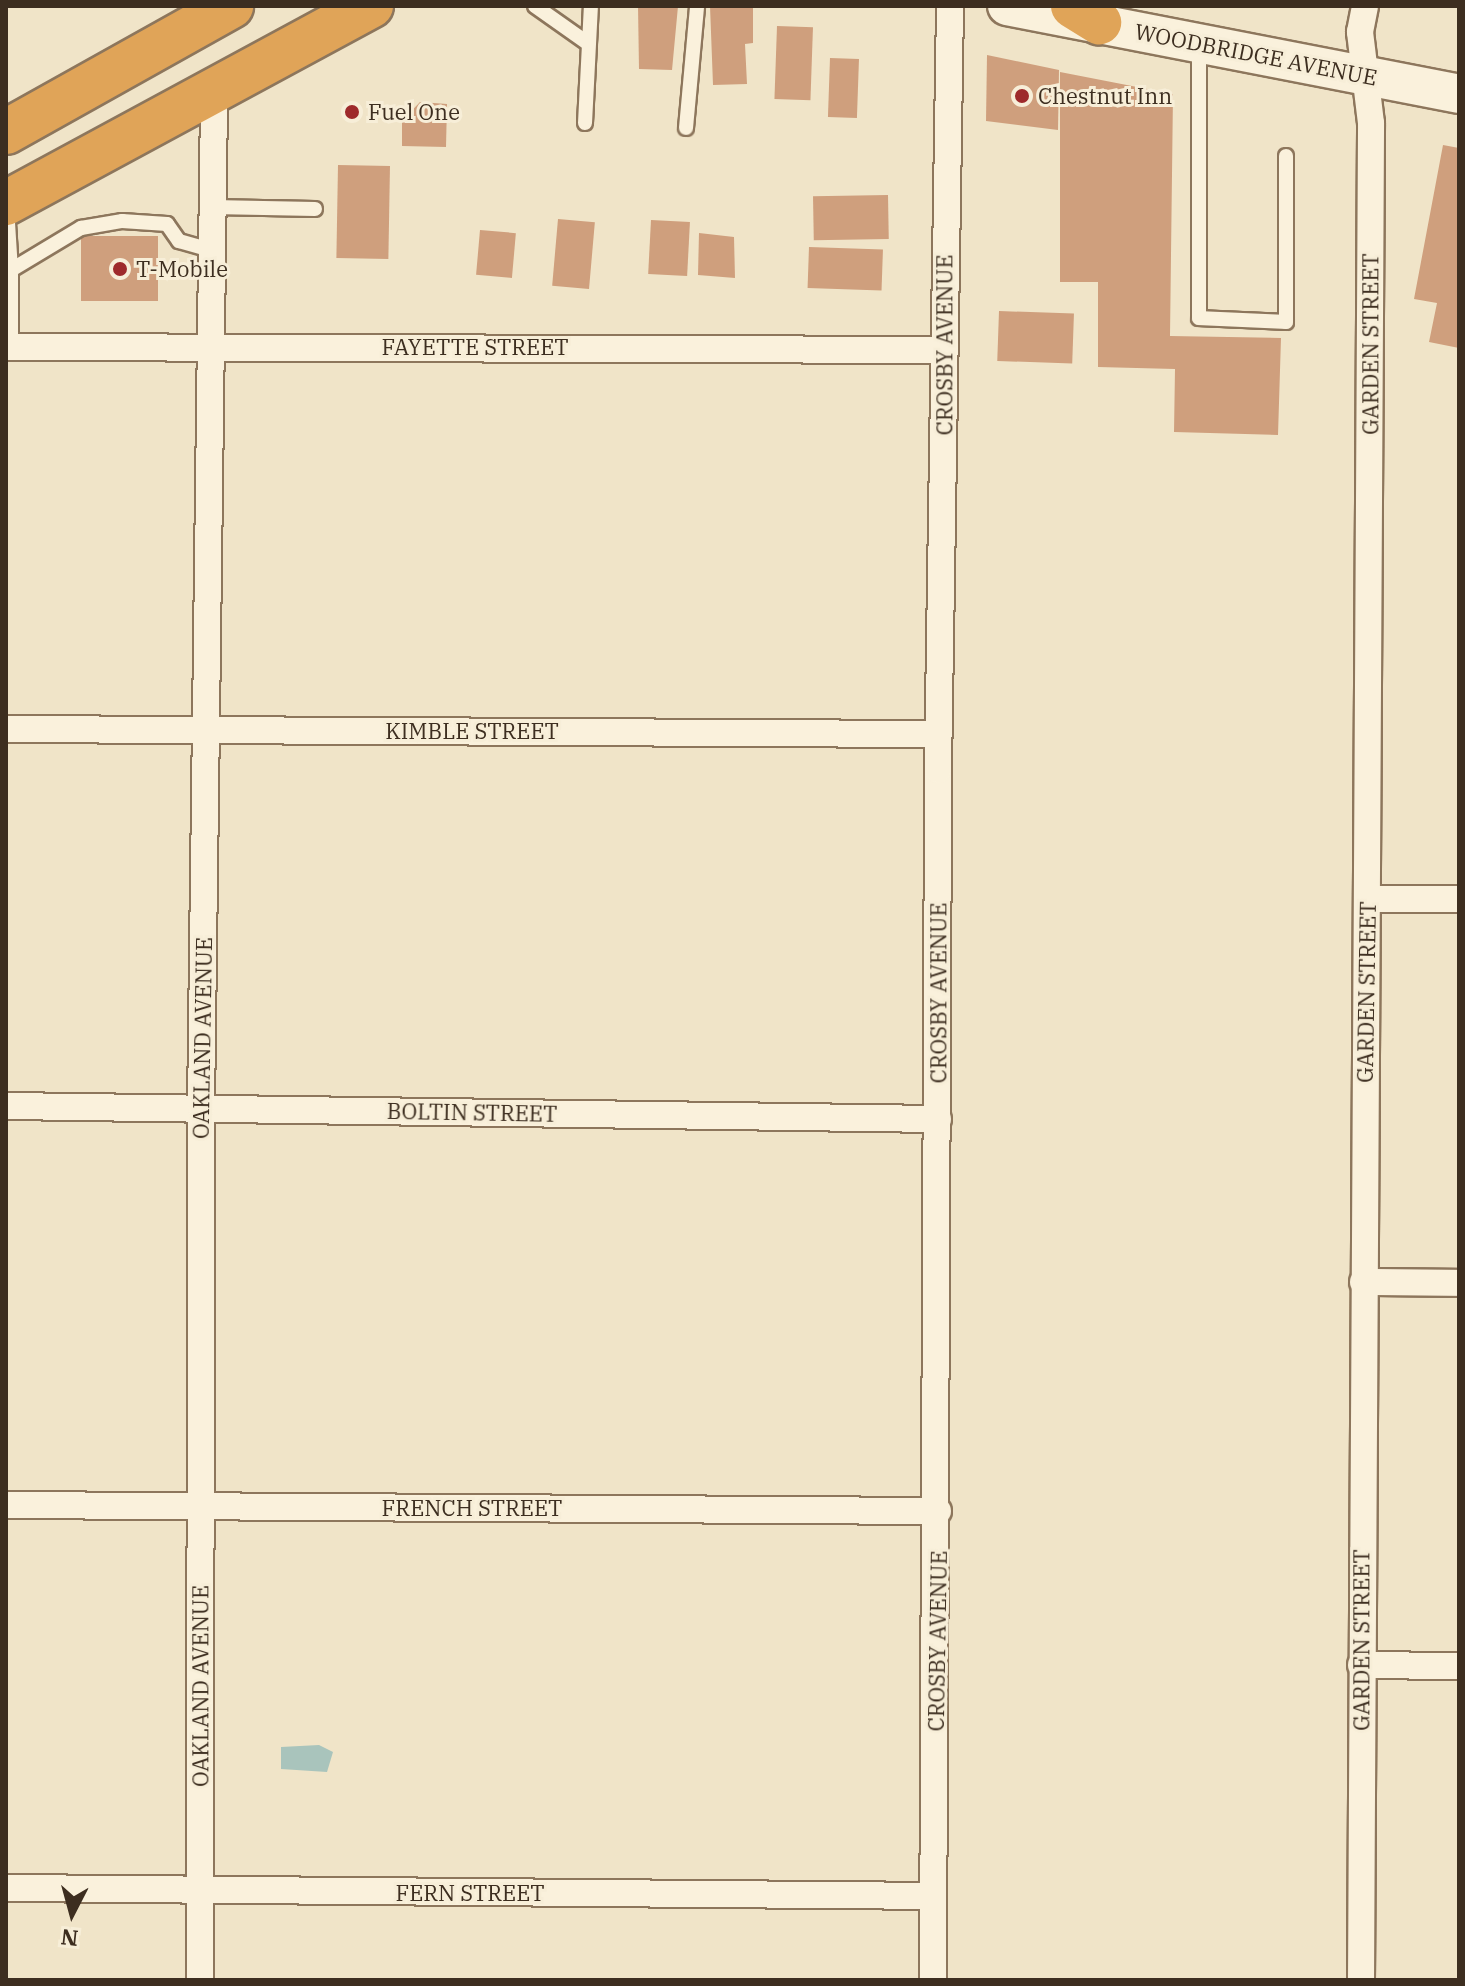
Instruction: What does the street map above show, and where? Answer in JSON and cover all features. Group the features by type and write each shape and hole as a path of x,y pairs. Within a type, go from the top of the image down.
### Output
{"highway":[{"path":"158,47 188,6"},
{"path":"6,132 231,6"},
{"path":"6,203 214,95 371,6"}],"street":[{"name":"CROSBY AVENUE","path":"933,1980 938,1511 938,734 950,6"},
{"name":"WOODBRIDGE AVENUE","path":"1007,6 1086,14 1199,42 1459,94"},
{"name":"GARDEN STREET","path":"1361,1980 1371,123 1360,32 1365,6"},
{"name":"OAKLAND AVENUE","path":"200,1980 201,1107 214,95"},
{"name":"FAYETTE STREET","path":"8,347 210,345 944,350"},
{"name":"KIMBLE STREET","path":"6,729 938,734"},
{"path":"1368,899 1459,899"},
{"name":"BOLTIN STREET","path":"6,1106 938,1119"},
{"path":"1363,1282 1459,1283"},
{"name":"FRENCH STREET","path":"6,1505 938,1511"},
{"path":"1361,1665 1459,1666"},
{"name":"FERN STREET","path":"6,1888 933,1896"}],"lane":[{"path":"535,6 586,42"},
{"path":"585,123 586,42 591,6"},
{"path":"686,128 697,6"},
{"path":"1199,42 1199,318 1286,322 1286,156"},
{"path":"6,203 11,270 8,347"},
{"path":"212,207 315,209"},
{"path":"11,270 81,228 122,221 167,224 179,241 211,250"}],"water":[{"path":"319,1745 333,1752 327,1772 281,1769 281,1747"}],"building":[{"path":"638,6 678,6 672,70 639,69"},
{"path":"710,6 753,8 753,43 745,44 747,84 713,85"},
{"path":"777,26 813,27 810,100 774,99"},
{"name":"Chestnut Inn","path":"987,55 1059,70 1058,130 986,121"},
{"path":"830,58 859,59 857,118 828,117"},
{"path":"1060,72 1173,94 1170,336 1281,338 1278,435 1174,432 1175,369 1098,367 1098,282 1060,282"},
{"path":"420,102 447,104 446,147 402,146 402,121"},
{"path":"1443,145 1459,148 1459,348 1429,342 1437,303 1414,299"},
{"path":"338,165 390,166 388,259 336,258"},
{"path":"888,195 889,239 814,240 813,196"},
{"path":"558,219 595,222 589,289 552,286"},
{"path":"651,220 690,222 687,276 648,274"},
{"path":"480,230 516,233 512,278 476,275"},
{"path":"699,233 734,237 735,278 698,275"},
{"name":"T-Mobile","path":"81,236 158,236 158,301 81,301"},
{"path":"809,247 883,250 882,291 808,288"},
{"path":"999,311 1074,314 1072,364 997,361"}],"place":[{"name":"Chestnut Inn","path":"1022,96"},
{"name":"Fuel One","path":"352,112"},
{"name":"T-Mobile","path":"120,269"}]}
